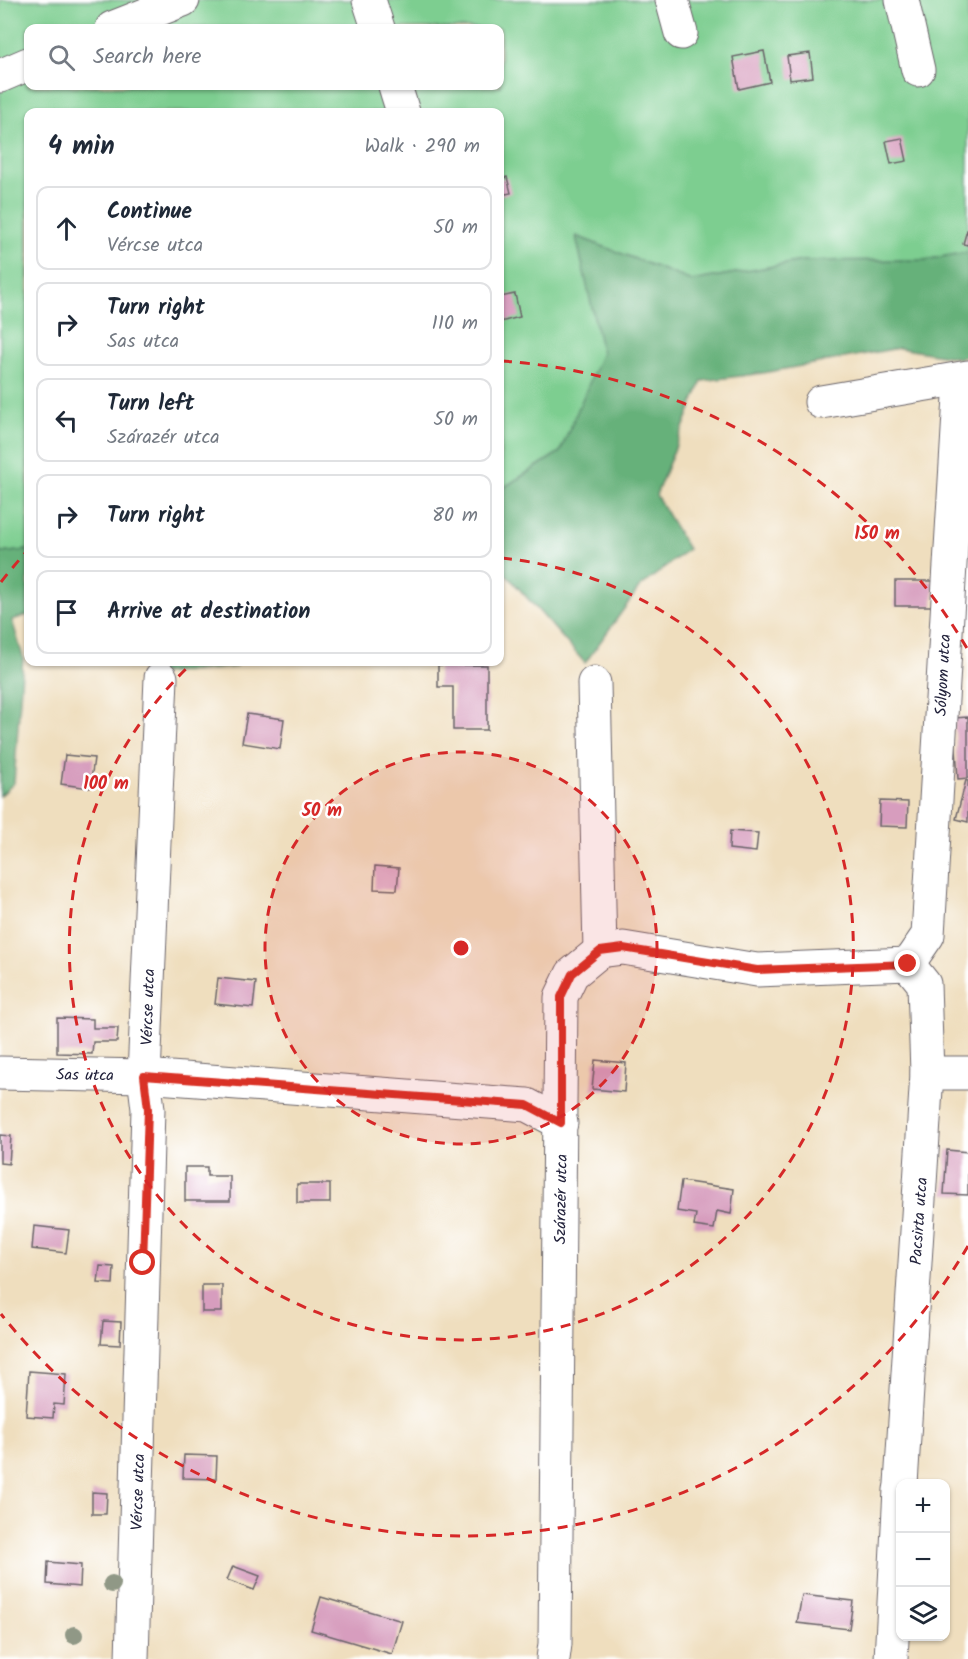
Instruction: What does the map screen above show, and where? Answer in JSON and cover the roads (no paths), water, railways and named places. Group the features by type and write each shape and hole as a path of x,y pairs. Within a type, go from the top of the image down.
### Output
{"street":[{"path":"122,24 183,0"},
{"path":"369,0 377,24"},
{"path":"672,0 681,33"},
{"path":"902,0 918,70"},
{"path":"0,76 24,66"},
{"path":"396,90 402,108"},
{"path":"820,402 964,378"},
{"name":"Sólyom utca","path":"908,964 928,934 955,662 964,378"},
{"name":"Vércse utca","path":"132,1659 148,1109 144,1076 161,678"},
{"path":"594,683 600,951 623,948 757,970 908,964"},
{"name":"Szárazér utca","path":"553,1659 555,1644 561,997 572,974 600,951"},
{"name":"Pacsirta utca","path":"901,1479 927,1073 924,984 908,964"},
{"name":"Sas utca","path":"0,1073 144,1076 527,1105 561,1123"},
{"path":"927,1073 968,1073"},
{"path":"891,1659 898,1533"}]}
